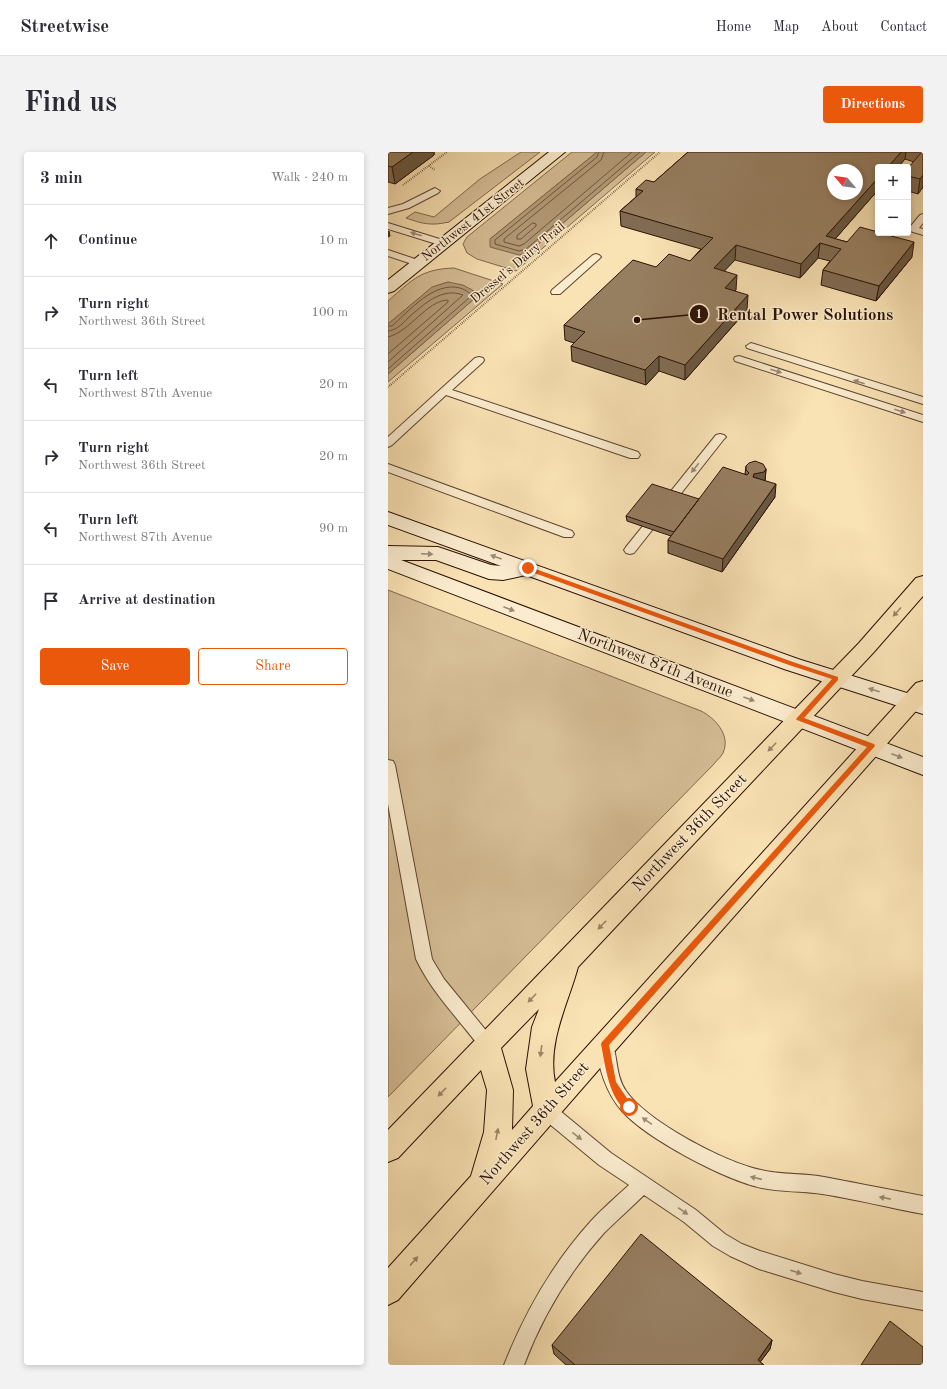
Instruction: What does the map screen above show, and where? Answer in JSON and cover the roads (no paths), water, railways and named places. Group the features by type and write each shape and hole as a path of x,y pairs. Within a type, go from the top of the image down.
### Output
{"main road":[{"name":"Northwest 41st Street","path":"388,288 558,152"},
{"path":"388,518 791,664 836,678 919,699"},
{"path":"388,553 438,554 489,572 503,573 528,568"},
{"name":"Northwest 87th Avenue","path":"388,562 923,766"},
{"name":"Northwest 36th Street","path":"388,1149 799,719 836,678 866,648 923,583"},
{"name":"Northwest 36th Street","path":"388,1290 605,1044 872,746 919,699"},
{"path":"547,1111 539,1069 545,1027 568,960"},
{"path":"482,1184 498,1132 500,1090 487,1044"}],"lane":[{"path":"388,211 406,206 436,191"},
{"path":"923,217 913,229 923,232"},
{"path":"388,226 443,243"},
{"path":"388,253 418,263"},
{"path":"556,292 596,257"},
{"path":"750,346 923,401"},
{"path":"388,443 479,360"},
{"path":"739,360 923,419"},
{"path":"444,391 634,455"},
{"path":"630,550 720,438"},
{"path":"388,468 568,534"},
{"path":"388,765 424,959 430,973 487,1044"},
{"path":"605,1044 613,1083 620,1097 629,1107 660,1130 721,1164 752,1177 769,1181 821,1185 923,1205"},
{"path":"547,1111 605,1158 690,1216 719,1240 736,1250 758,1260 834,1283 923,1301"},
{"path":"514,1365 521,1344 544,1302 568,1264 597,1227 643,1184"}],"water":[{"path":"597,152 646,152 528,253 519,255 490,247 490,239"},
{"path":"448,282 463,285 474,291 475,298 388,374 388,324 432,287"}],"place":[{"name":"Rental Power Solutions","path":"637,320"}]}
